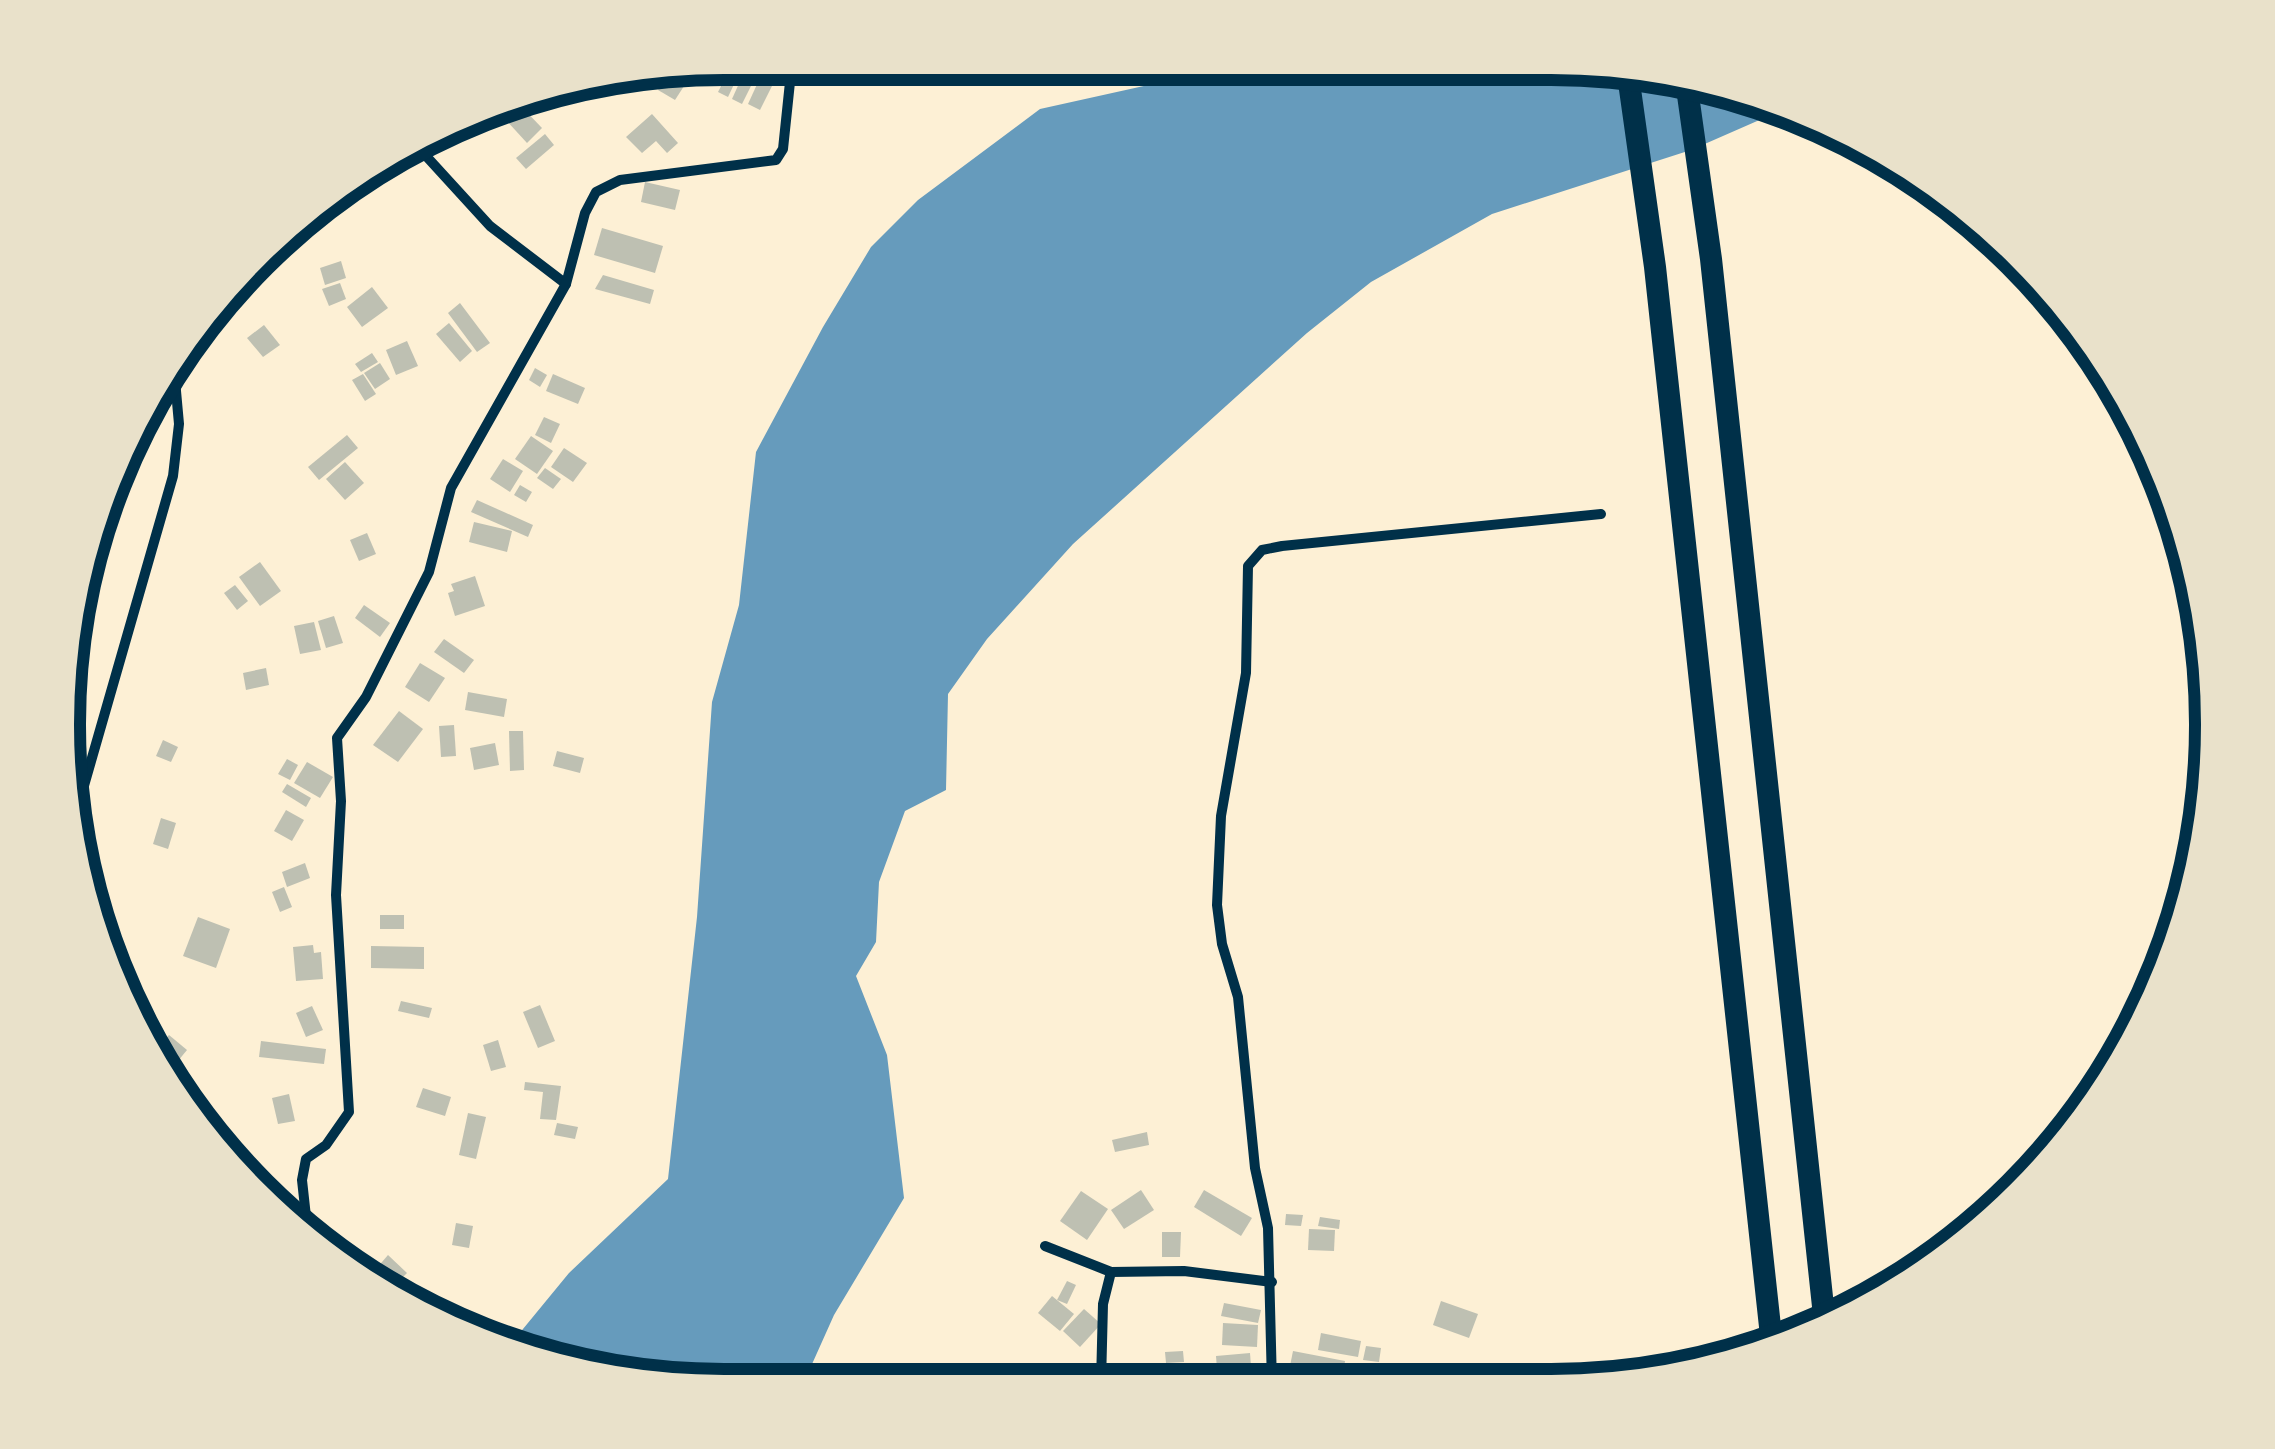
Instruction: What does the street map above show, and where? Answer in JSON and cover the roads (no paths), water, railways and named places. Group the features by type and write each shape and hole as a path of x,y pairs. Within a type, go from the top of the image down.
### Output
{"highway":[{"path":"1629,85 1654,267 1770,1330"},
{"path":"1688,95 1712,259 1823,1309"}],"street":[{"path":"306,1214 302,1180 306,1160 326,1145 349,1112 336,896 341,801 337,738 366,697 429,572 451,488 566,284 585,213 596,192 620,180 776,160 783,149 790,80"},
{"path":"424,154 490,226 566,284"},
{"path":"83,787 172,476 179,424 176,387"},
{"path":"1272,1369 1272,1282 1241,1020 1217,905 1221,816 1246,673 1248,566 1262,550 1282,546 1601,514"},
{"path":"1045,1246 1111,1272 1184,1271 1272,1282"},
{"path":"1101,1369 1104,1304 1111,1272"}],"water":[{"path":"1171,80 1550,80 1593,81 1676,92 1766,117 1691,150 1492,214 1371,282 1307,333 1073,544 987,639 948,694 946,790 905,811 879,882 876,942 856,976 887,1055 904,1198 834,1315 810,1369 682,1368 599,1357 518,1335 569,1273 668,1179 697,917 712,702 739,605 756,452 871,247 918,200 1040,109"}]}
